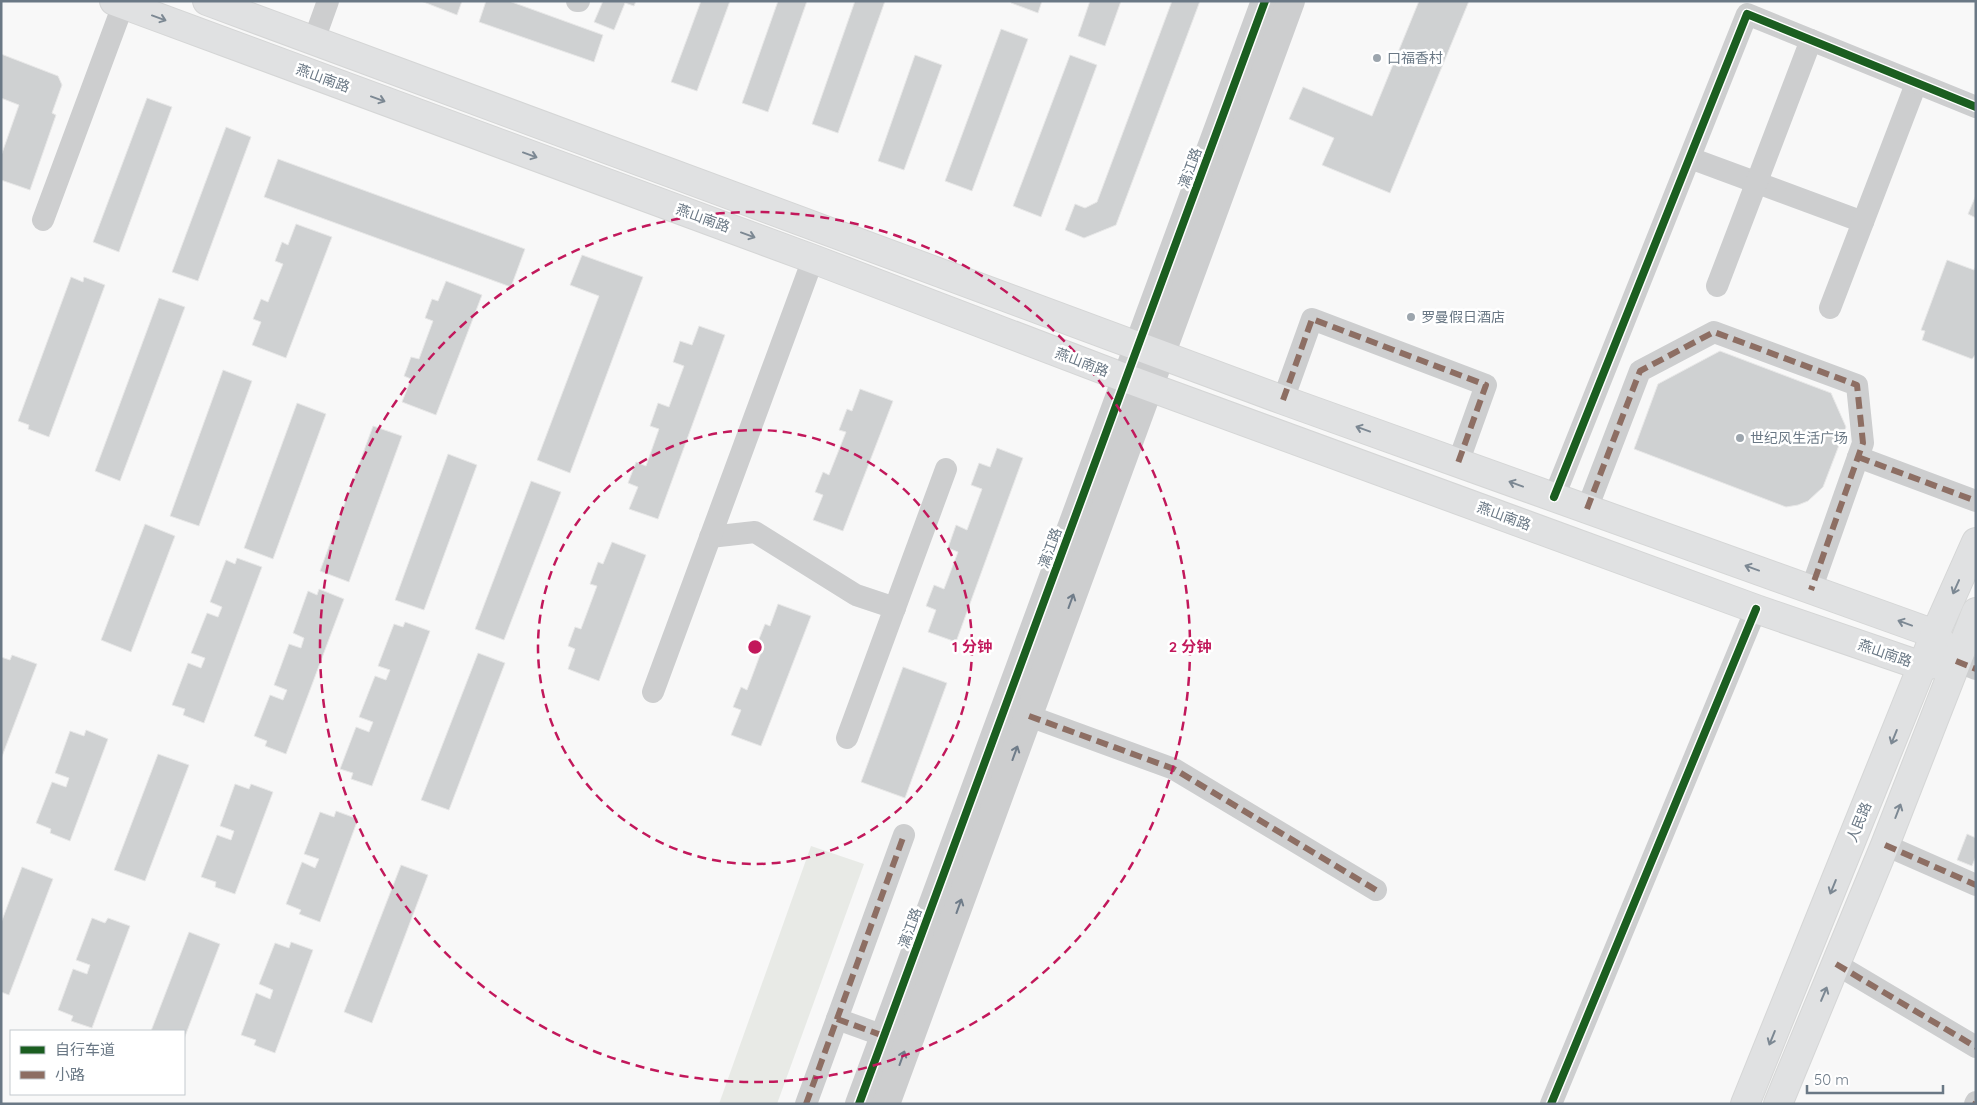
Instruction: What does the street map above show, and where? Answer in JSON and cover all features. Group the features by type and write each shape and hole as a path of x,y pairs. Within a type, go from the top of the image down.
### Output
{"main road":[{"path":"207,1 1283,400 1935,634 1966,665"},
{"name":"燕山南路","path":"118,3 812,259 1138,382 1756,609 1922,666 1966,665"},
{"path":"303,71 314,40"},
{"path":"603,182 614,151"},
{"path":"812,259 823,230"},
{"path":"1465,502 1467,466"},
{"name":"人民路","path":"1745,1104 1935,634 1976,542"},
{"path":"1778,1104 1886,845 1966,665 1976,612"}],"street":[{"path":"314,40 328,1"},
{"name":"漓江路","path":"1151,351 1265,1"},
{"name":"漓江路","path":"859,1104 1138,382 1291,1"},
{"path":"43,220 118,3"},
{"path":"1554,497 1746,14 1976,108"},
{"path":"1717,286 1811,40"},
{"path":"1830,308 1916,84"},
{"path":"1690,158 1863,222"},
{"path":"653,692 812,259"},
{"path":"1283,400 1312,318 1486,385 1467,466"},
{"path":"1587,509 1640,371 1714,332 1857,385 1863,443 1811,590"},
{"name":"漓江路","path":"886,1104 1029,716 1138,382"},
{"path":"1858,456 1976,501"},
{"path":"847,738 946,469"},
{"path":"710,537 755,532 856,595 894,608"},
{"path":"1551,1104 1756,609"},
{"path":"1029,716 1174,768 1376,890"},
{"path":"806,1104 904,835"},
{"path":"1886,845 1976,885"},
{"path":"1836,964 1976,1047"},
{"path":"837,1019 884,1036"}],"shaded area":[{"path":"811,846 864,864 777,1104 719,1104"}],"building":[{"path":"421,1 462,1 457,15"},
{"path":"486,1 509,1 603,35 594,62 479,22"},
{"path":"603,1 636,1 634,6 625,3 614,30 594,22"},
{"path":"701,1 730,1 697,91 671,82"},
{"path":"778,1 807,1 768,112 742,103"},
{"path":"855,1 885,1 838,133 812,124"},
{"path":"1011,1 1042,1 1038,13 1011,3"},
{"path":"1090,1 1121,1 1105,46 1078,36"},
{"path":"1172,1 1200,1 1116,225 1084,238 1065,230 1075,204 1085,208 1097,202"},
{"path":"1419,1 1469,1 1390,193 1322,165 1334,138 1289,119 1303,87 1372,116"},
{"path":"1001,29 1028,39 972,191 945,181"},
{"path":"1,54 58,76 62,85 52,113 56,115 30,190 1,180 1,156 19,105 1,98"},
{"path":"915,55 942,65 904,170 878,161"},
{"path":"1070,55 1097,65 1041,217 1013,206"},
{"path":"147,98 172,107 119,252 93,242"},
{"path":"226,127 251,137 198,281 172,272"},
{"path":"278,159 525,249 511,287 264,197"},
{"path":"1976,195 1976,218 1968,214"},
{"path":"296,224 332,237 286,358 252,345 261,322 253,319 261,299 268,302 283,264 275,261 282,242 288,245"},
{"path":"582,255 643,277 570,473 537,460 599,296 570,285"},
{"path":"1947,260 1974,270 1976,266 1976,354 1972,359 1922,340 1925,331 1921,330"},
{"path":"71,277 83,282 84,277 105,285 49,437 28,429 29,425 18,421"},
{"path":"446,281 482,295 436,415 402,402 411,379 404,376 411,357 419,359 433,321 425,318 432,299 438,301"},
{"path":"159,298 185,307 120,481 95,471"},
{"path":"699,326 725,335 658,519 629,509 638,487 628,483 636,462 646,466 659,429 650,426 658,403 669,407 684,366 673,362 680,341 692,345"},
{"name":"世纪风生活广场","path":"1720,351 1831,393 1846,427 1823,487 1808,501 1786,507 1634,449 1658,384"},
{"path":"223,370 252,381 199,526 170,516"},
{"path":"860,389 893,401 843,531 813,520 823,495 815,492 823,472 829,475 846,432 839,430 847,409 852,411"},
{"path":"297,403 326,414 273,559 244,548"},
{"path":"373,426 402,436 349,582 320,571"},
{"path":"997,448 1023,458 956,642 928,632 936,610 926,606 934,585 944,589 958,552 948,548 956,525 967,530 982,489 971,485 979,463 990,467"},
{"path":"448,454 477,465 424,610 395,600"},
{"path":"531,481 561,492 504,640 475,629"},
{"path":"145,524 175,536 131,652 101,640"},
{"path":"612,542 646,555 599,681 568,669 575,649 568,646 575,627 581,629 597,586 590,584 598,562 603,564"},
{"path":"237,558 262,567 204,723 183,715 185,709 172,705 188,663 201,668 205,658 191,653 207,613 218,617 222,607 210,602 226,560 235,564"},
{"path":"319,589 344,599 286,754 265,746 267,741 254,736 270,695 283,700 287,690 274,685 289,644 301,648 304,638 293,633 308,591 317,595"},
{"path":"778,604 811,616 761,746 731,735 741,710 733,707 741,687 747,690 763,647 757,644 765,624 770,626"},
{"path":"405,622 430,631 372,786 351,779 353,773 340,769 356,727 369,732 373,722 359,717 375,676 386,680 390,670 378,666 394,624 403,627"},
{"path":"478,653 505,663 449,810 421,800"},
{"path":"12,655 37,664 1,759 1,657 10,660"},
{"path":"903,667 947,683 905,798 861,782"},
{"path":"86,730 108,739 70,841 50,833 51,829 36,823 52,782 66,787 69,778 55,773 70,731 84,736"},
{"path":"158,754 189,765 145,881 114,870"},
{"path":"235,784 249,789 251,784 273,792 235,894 215,887 216,882 201,877 217,835 231,840 234,831 220,826"},
{"path":"336,811 358,819 320,922 299,914 301,910 286,904 302,862 315,868 319,859 304,854 320,812 334,817"},
{"path":"1967,834 1976,838 1976,856 1972,866 1957,860"},
{"path":"401,865 428,875 372,1023 344,1012"},
{"path":"22,867 53,879 9,995 1,992 1,923"},
{"path":"92,918 105,923 108,918 130,926 92,1028 71,1021 73,1016 58,1010 73,969 87,974 90,965 76,960"},
{"path":"189,932 220,944 185,1036 185,1030 151,1030"},
{"path":"291,942 313,950 275,1053 254,1045 256,1040 241,1035 256,993 270,999 273,990 259,984 275,943 289,948"}],"marked path":[{"path":"1283,400 1312,319 1486,385 1458,463"},
{"path":"1587,509 1640,371 1714,332 1857,385 1863,443 1811,590"},
{"path":"1858,457 1976,501"},
{"path":"1956,661 1976,669"},
{"path":"1029,716 1174,769 1376,890"},
{"path":"806,1104 904,835"},
{"path":"1885,845 1976,885"},
{"path":"1836,964 1976,1047"},
{"path":"837,1019 884,1036"}],"cycle path":[{"path":"859,1104 1265,1"},
{"path":"1554,497 1747,14 1976,107"},
{"path":"1551,1104 1756,609"}],"place":[{"name":"口福香村","path":"1377,58"},
{"name":"罗曼假日酒店","path":"1411,317"},
{"name":"世纪风生活广场","path":"1740,438"}]}
